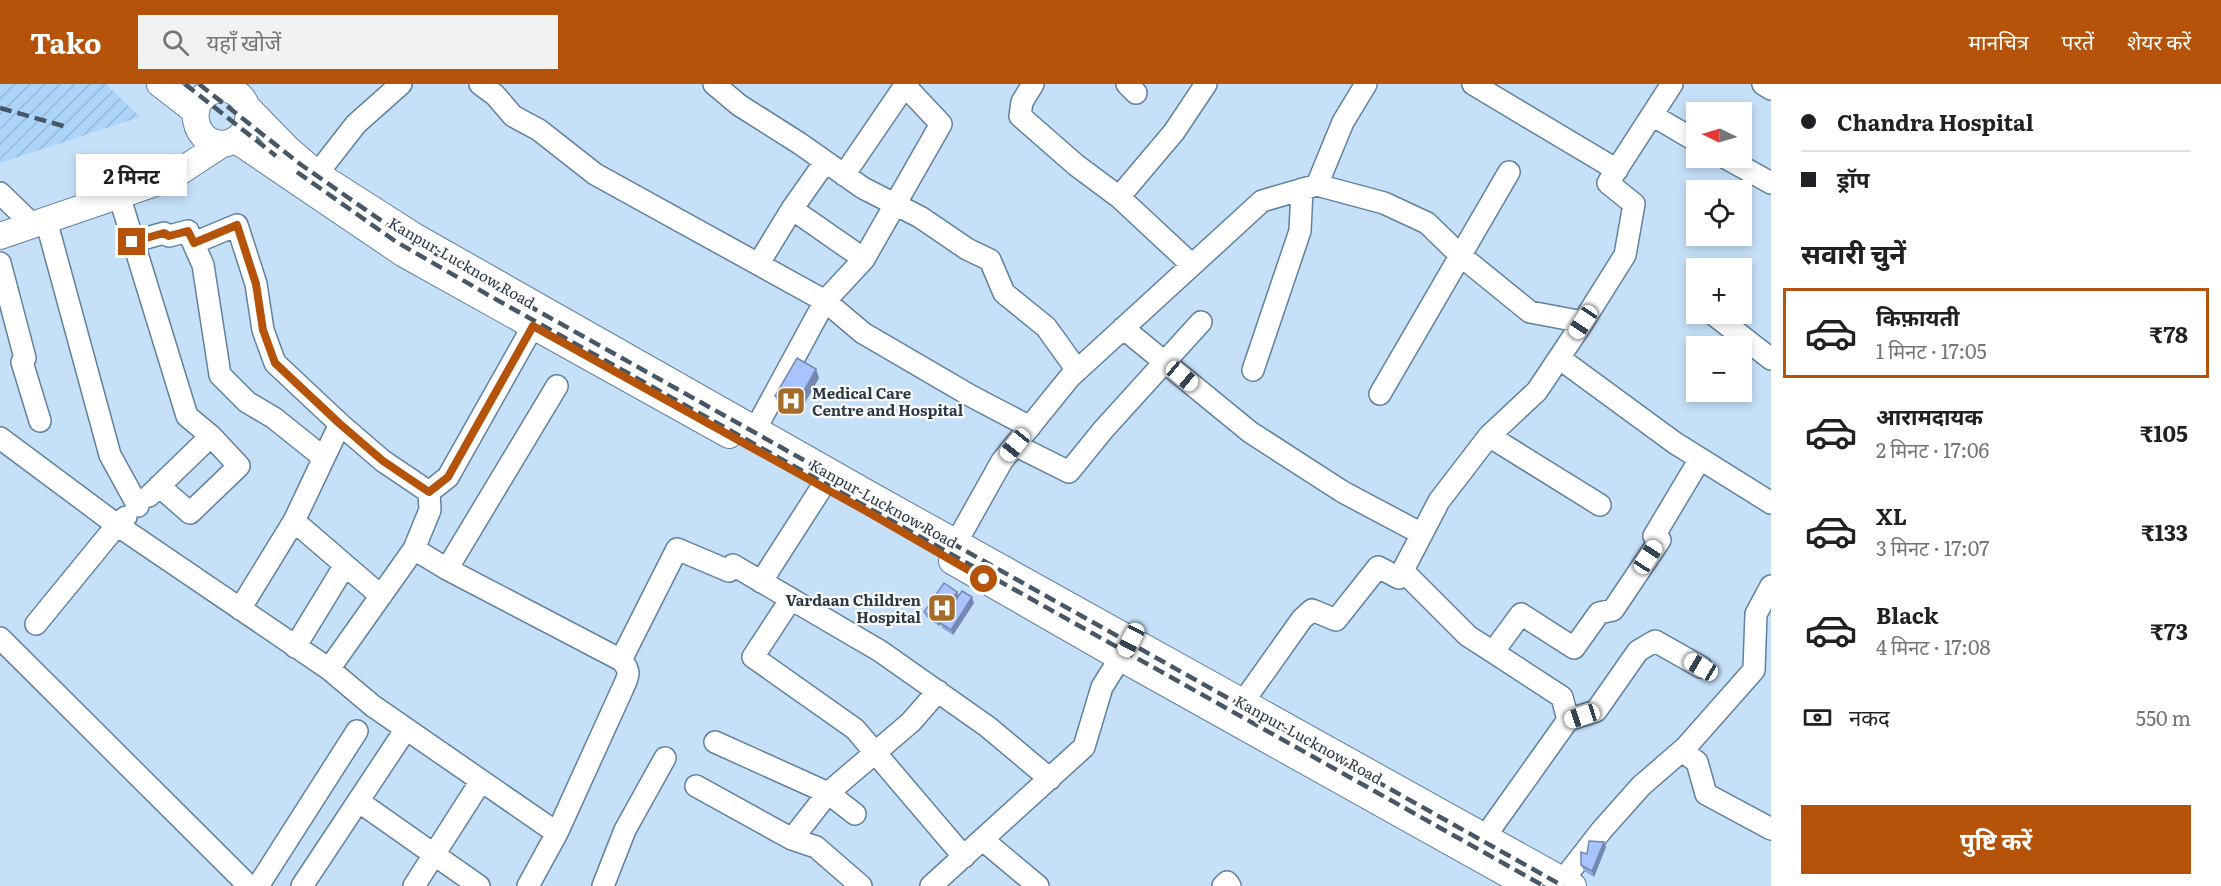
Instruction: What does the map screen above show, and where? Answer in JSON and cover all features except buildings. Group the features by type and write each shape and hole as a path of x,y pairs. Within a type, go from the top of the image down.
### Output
{"main road":[{"path":"160,84 195,116 198,130 204,137 213,142 229,142"},
{"path":"0,236 170,178 246,129 249,122 247,107 236,93 220,87 203,97 170,178"},
{"name":"Kanpur-Lucknow Road","path":"247,107 290,151 317,174 605,356 822,487 1126,649 1242,702 1484,838 1505,871 1568,883"},
{"name":"Kanpur-Lucknow Road","path":"229,142 404,254 533,326 605,356 755,430 956,543 1126,649 1529,886"}],"street":[{"path":"480,84 495,95 513,116 539,130 595,174 825,301 863,333 971,396 1030,426"},
{"path":"714,84 739,105 863,188 920,217 967,249 990,260 1004,293 1046,327 1077,370"},
{"path":"844,175 907,84"},
{"path":"755,430 825,301 864,259 941,124 908,89 907,84"},
{"path":"1033,84 1022,102 1020,116 1076,165 1119,197 1192,265"},
{"path":"1119,197 1174,132 1206,84"},
{"path":"1252,370 1300,231 1310,187 1366,84"},
{"path":"1473,84 1617,170"},
{"path":"1242,702 1302,619 1312,610 1336,620 1378,567 1399,579 1439,501 1488,436 1537,391 1625,255 1634,204 1608,183 1672,84"},
{"path":"1763,84 1771,89"},
{"path":"317,174 356,124 398,85"},
{"path":"1652,115 1686,135"},
{"path":"759,263 792,209 825,162"},
{"path":"1744,168 1771,183"},
{"path":"1380,394 1509,172"},
{"path":"956,543 1002,460 1077,370 1262,201 1310,187 1384,203 1427,223 1461,256 1530,312 1583,322"},
{"path":"0,193 39,222 110,455 138,506"},
{"path":"119,195 187,416 211,436 239,466 190,513 159,486"},
{"path":"792,209 864,259"},
{"path":"194,243 237,225 256,284 263,330 275,363 383,461 429,492"},
{"path":"132,242 164,233 169,236 188,231 203,265 220,375 247,402 274,418 324,458"},
{"path":"0,263 25,358 22,362 40,421"},
{"path":"1015,445 1069,472 1103,430 1201,322"},
{"path":"1726,324 1771,359"},
{"path":"429,492 448,477 533,326"},
{"path":"1123,328 1250,432 1343,492 1422,534"},
{"path":"1559,358 1666,437 1771,502"},
{"path":"447,569 557,386"},
{"path":"240,609 294,521 340,424"},
{"path":"36,624 117,525 211,436"},
{"path":"1488,436 1600,504"},
{"path":"0,438 117,525 329,669 373,706 556,832"},
{"path":"1493,652 1521,614 1574,648 1599,613 1613,610 1660,540 1654,536 1700,459"},
{"path":"761,582 822,487"},
{"path":"329,669 414,549 430,510 429,492"},
{"path":"294,521 381,596"},
{"path":"414,549 447,569 621,660 628,668 630,674 556,832 528,886"},
{"path":"621,660 678,549 729,571 733,565 880,651 988,727 1050,779"},
{"path":"295,647 345,565"},
{"path":"1403,572 1468,636 1562,697 1568,720"},
{"path":"1568,883 1601,831 1641,786 1682,751 1762,671 1756,614 1771,585"},
{"path":"791,599 753,657 855,729 964,857"},
{"path":"0,638 249,886"},
{"path":"1484,838 1568,720 1596,711 1638,651 1655,641 1701,667"},
{"path":"931,886 1084,747 1102,687 1126,649"},
{"path":"792,838 828,794 911,722 938,691"},
{"path":"302,886 406,729"},
{"path":"258,886 357,731"},
{"path":"715,742 828,794 855,814"},
{"path":"1682,751 1698,762 1706,794 1771,829"},
{"path":"603,886 625,830 664,758"},
{"path":"414,886 481,781"},
{"path":"696,786 792,838 816,847 861,886"},
{"path":"358,801 479,886"},
{"path":"983,840 1038,886"},
{"path":"1222,886 1227,882 1230,886"}],"shaded area":[{"path":"0,84 106,84 140,117 0,163"}],"railway":[{"path":"185,84 276,156"},
{"path":"199,84 300,164 399,233 1563,886"},
{"path":"0,108 67,127"},
{"path":"297,172 395,241 490,296 1544,886"}],"place":[{"name":"Medical Care Centre and Hospital","path":"791,401"},
{"name":"Vardaan Children Hospital","path":"942,608"}],"route":[{"path":"132,242 164,233 169,236 188,231 194,243 237,225 256,284 263,330 275,363 383,461 429,492 448,477 533,326 984,579"}]}
